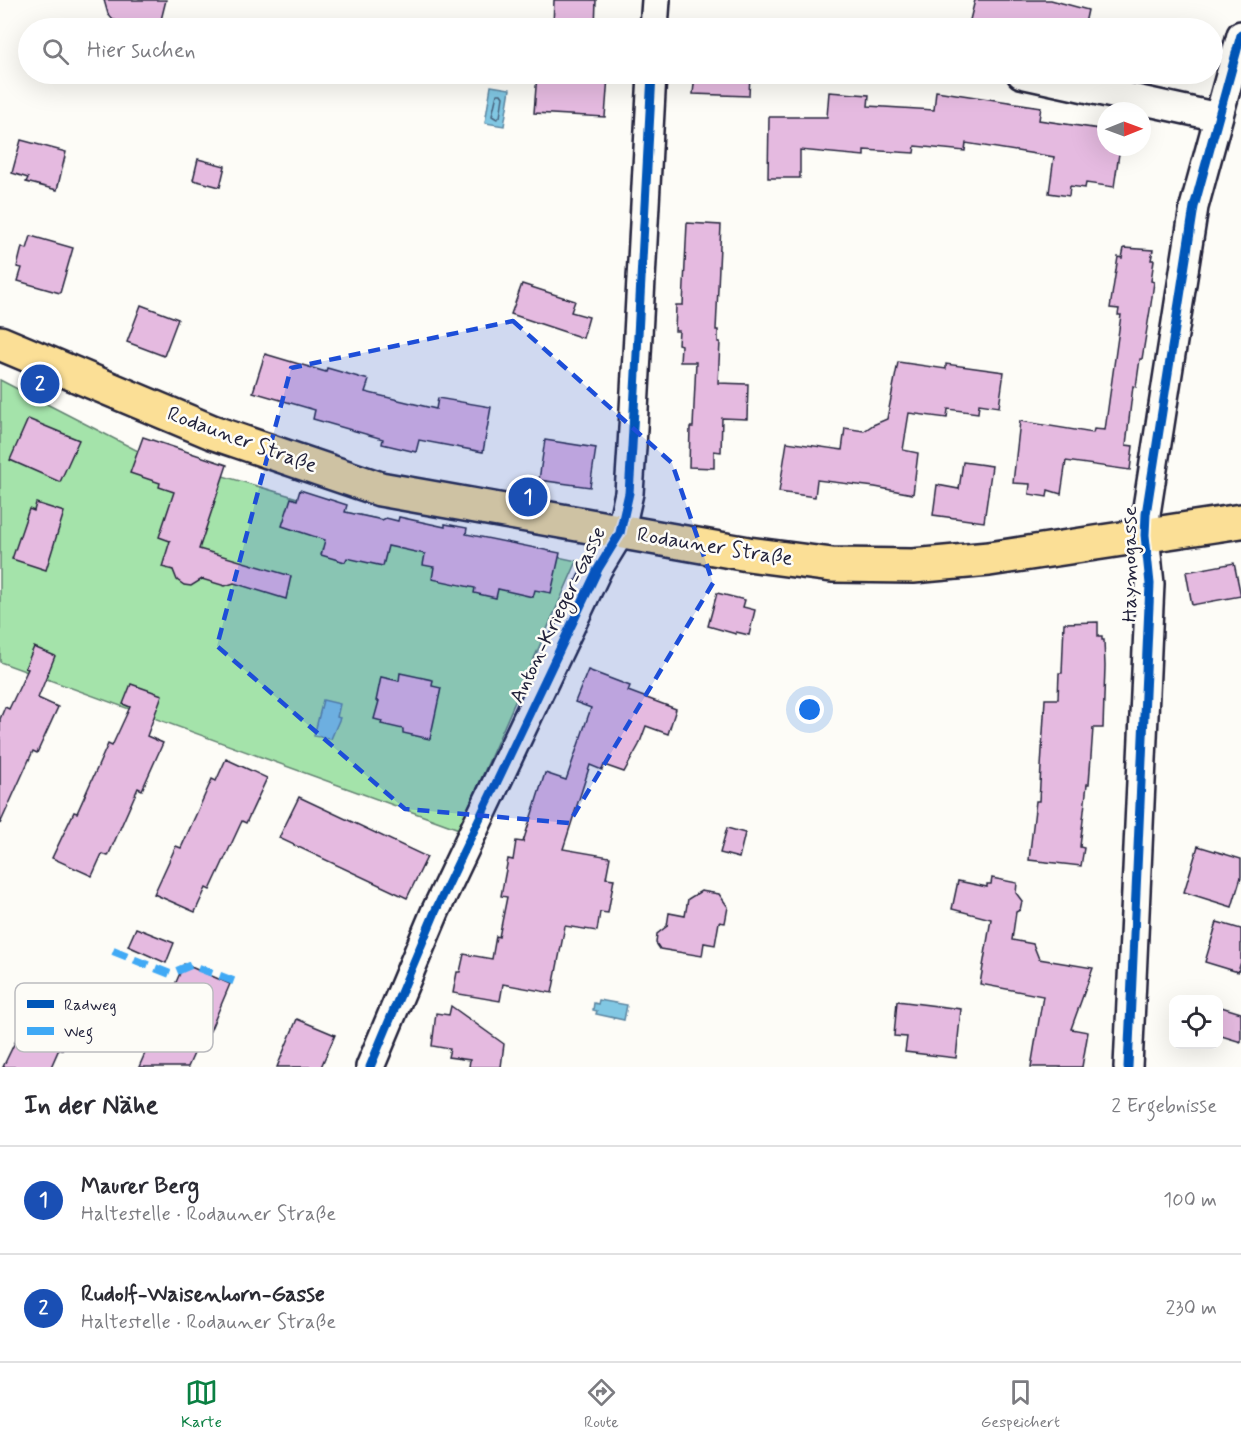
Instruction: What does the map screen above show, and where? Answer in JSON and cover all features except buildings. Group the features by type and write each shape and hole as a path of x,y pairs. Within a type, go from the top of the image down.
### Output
{"main road":[{"name":"Rodauner Straße","path":"0,343 212,432 380,489 748,554 831,565 914,566 989,559 1241,521"}],"street":[{"path":"655,18 656,0"},
{"name":"Haymogasse","path":"1128,1067 1150,584 1145,535 1146,514 1194,207 1241,35"},
{"name":"Anton-Krieger-Gasse","path":"370,1067 435,912 598,569 620,533 629,493 651,84"},
{"path":"1067,84 1218,117"}],"highlighted area":[{"path":"513,321 672,463 713,583 569,823 405,809 217,646 291,368"}],"green space":[{"path":"0,380 138,451 345,512 577,561 459,829 0,662"}],"water":[{"path":"491,86 510,89 504,126 485,123"},
{"path":"323,700 340,704 337,717 340,718 331,739 314,736"},
{"path":"599,1000 627,1005 624,1020 596,1014 597,1011 593,1010 594,1003 598,1004"}],"marked path":[{"path":"113,951 170,974 191,965 236,982"}],"cycle path":[{"path":"1128,1067 1150,584 1145,535 1146,514 1194,207 1241,35"},
{"path":"370,1067 435,912 598,569 620,533 629,493 651,84"}],"place":[{"name":"Rudolf-Waisenhorn-Gasse","path":"40,384"},
{"name":"Maurer Berg","path":"528,497"}]}
